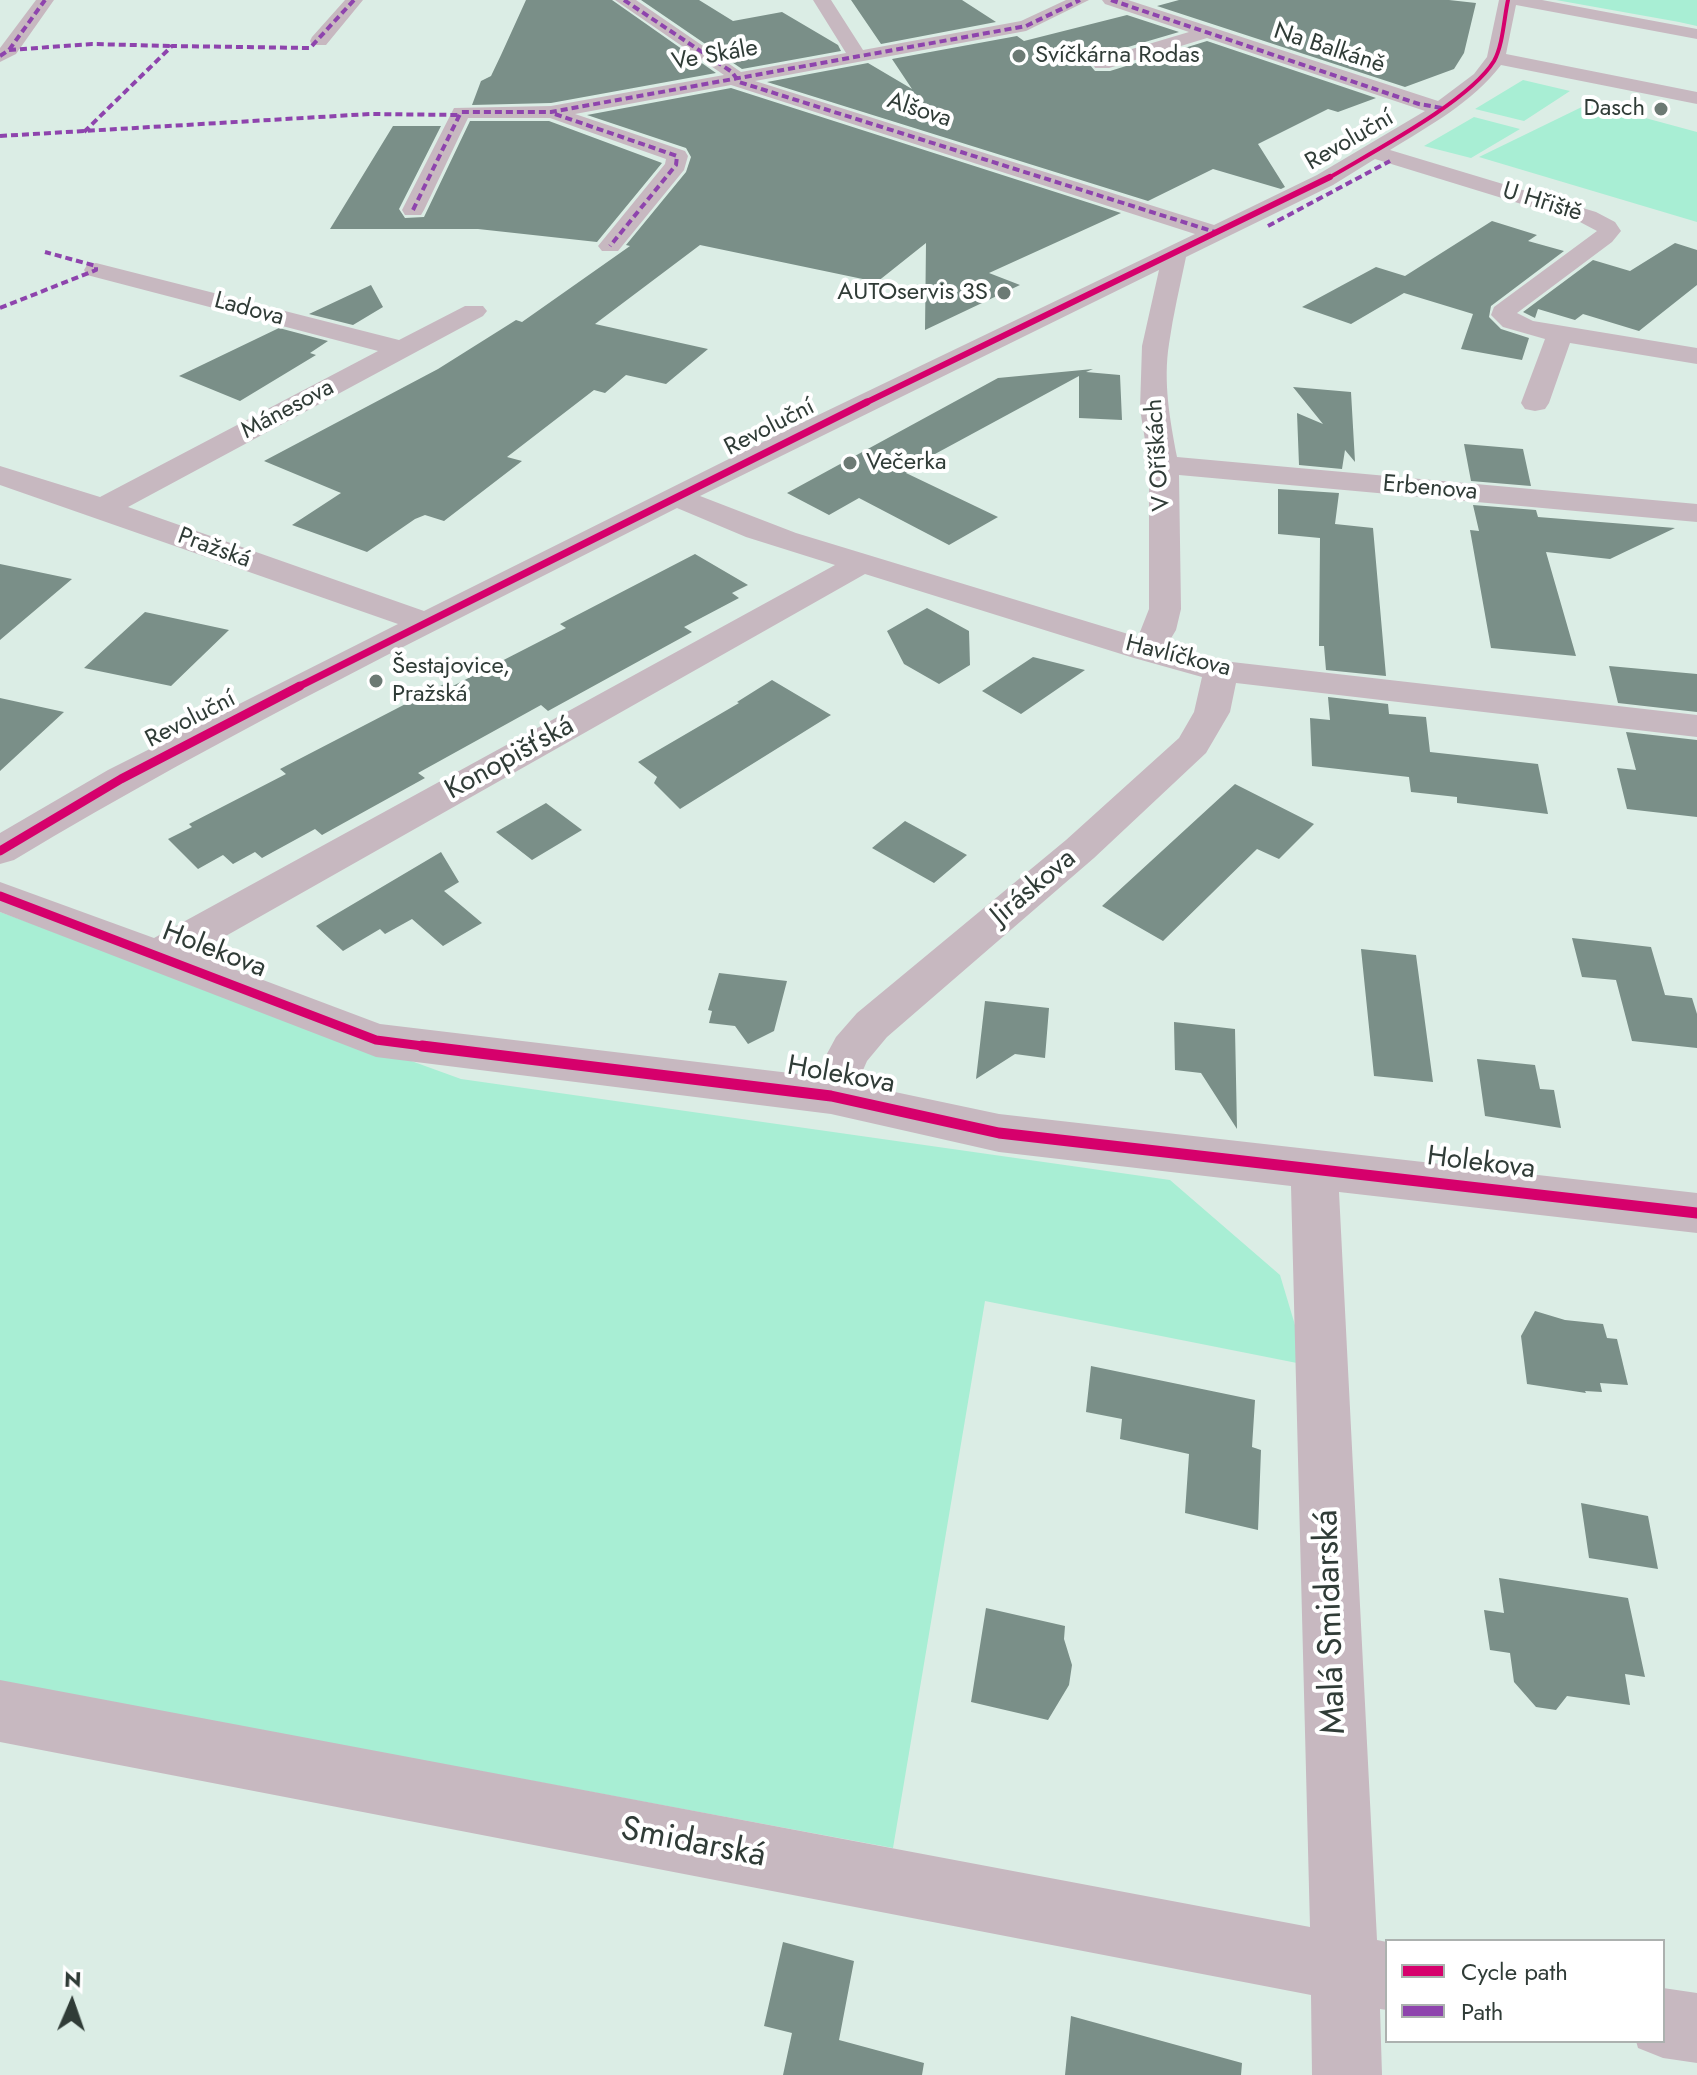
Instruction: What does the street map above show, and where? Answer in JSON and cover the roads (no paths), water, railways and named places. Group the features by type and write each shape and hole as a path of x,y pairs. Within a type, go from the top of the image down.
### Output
{"street":[{"path":"0,56 9,50 45,0"},
{"path":"319,41 354,0"},
{"name":"Alšova","path":"624,0 732,72 736,79 1219,234"},
{"path":"822,0 858,57"},
{"name":"Ve Skále","path":"413,210 461,112 551,112 858,57 1026,26 1079,0"},
{"name":"Na Balkáně","path":"1111,0 1419,104 1442,108"},
{"path":"1494,61 1511,0 1697,34"},
{"path":"1102,64 1206,33"},
{"path":"1494,61 1593,91"},
{"path":"1494,61 1697,98"},
{"name":"Revoluční","path":"0,851 133,773 427,623 810,430 1219,234 1374,152 1442,108 1481,78 1494,61"},
{"path":"551,112 677,156 676,165 610,246"},
{"name":"U Hřiště","path":"1374,152 1604,224 1609,231 1604,237 1504,311 1507,319 1519,326 1560,334 1697,356"},
{"name":"V Oříškách","path":"1146,651 1164,620 1164,465 1154,409 1154,359 1174,255"},
{"name":"Ladova","path":"96,270 401,349"},
{"name":"Mánesova","path":"103,508 474,311"},
{"path":"1535,403 1560,334"},
{"name":"Erbenova","path":"1164,465 1697,513"},
{"name":"Pražská","path":"0,475 103,508 427,623"},
{"name":"Havlíčkova","path":"679,498 709,513 1146,651 1221,671 1697,726"},
{"name":"Konopišťská","path":"158,955 863,562"},
{"name":"Jiráskova","path":"831,1096 838,1068 851,1046 872,1025 1080,849 1193,745 1212,712 1221,671"},
{"name":"Holekova","path":"0,896 376,1040 831,1096 999,1133 1697,1213"},
{"name":"Malá Smidarská","path":"1314,1168 1366,1973 1347,2075"},
{"name":"Smidarská","path":"0,1711 1366,1973"},
{"path":"1665,2023 1697,2028"}],"place":[{"name":"Svíčkárna Rodas","path":"1019,56"},
{"name":"Dasch","path":"1661,109"},
{"name":"AUTOservis 3S","path":"1004,293"},
{"name":"Večerka","path":"850,463"},
{"name":"Šestajovice, Pražská","path":"376,681"}]}
